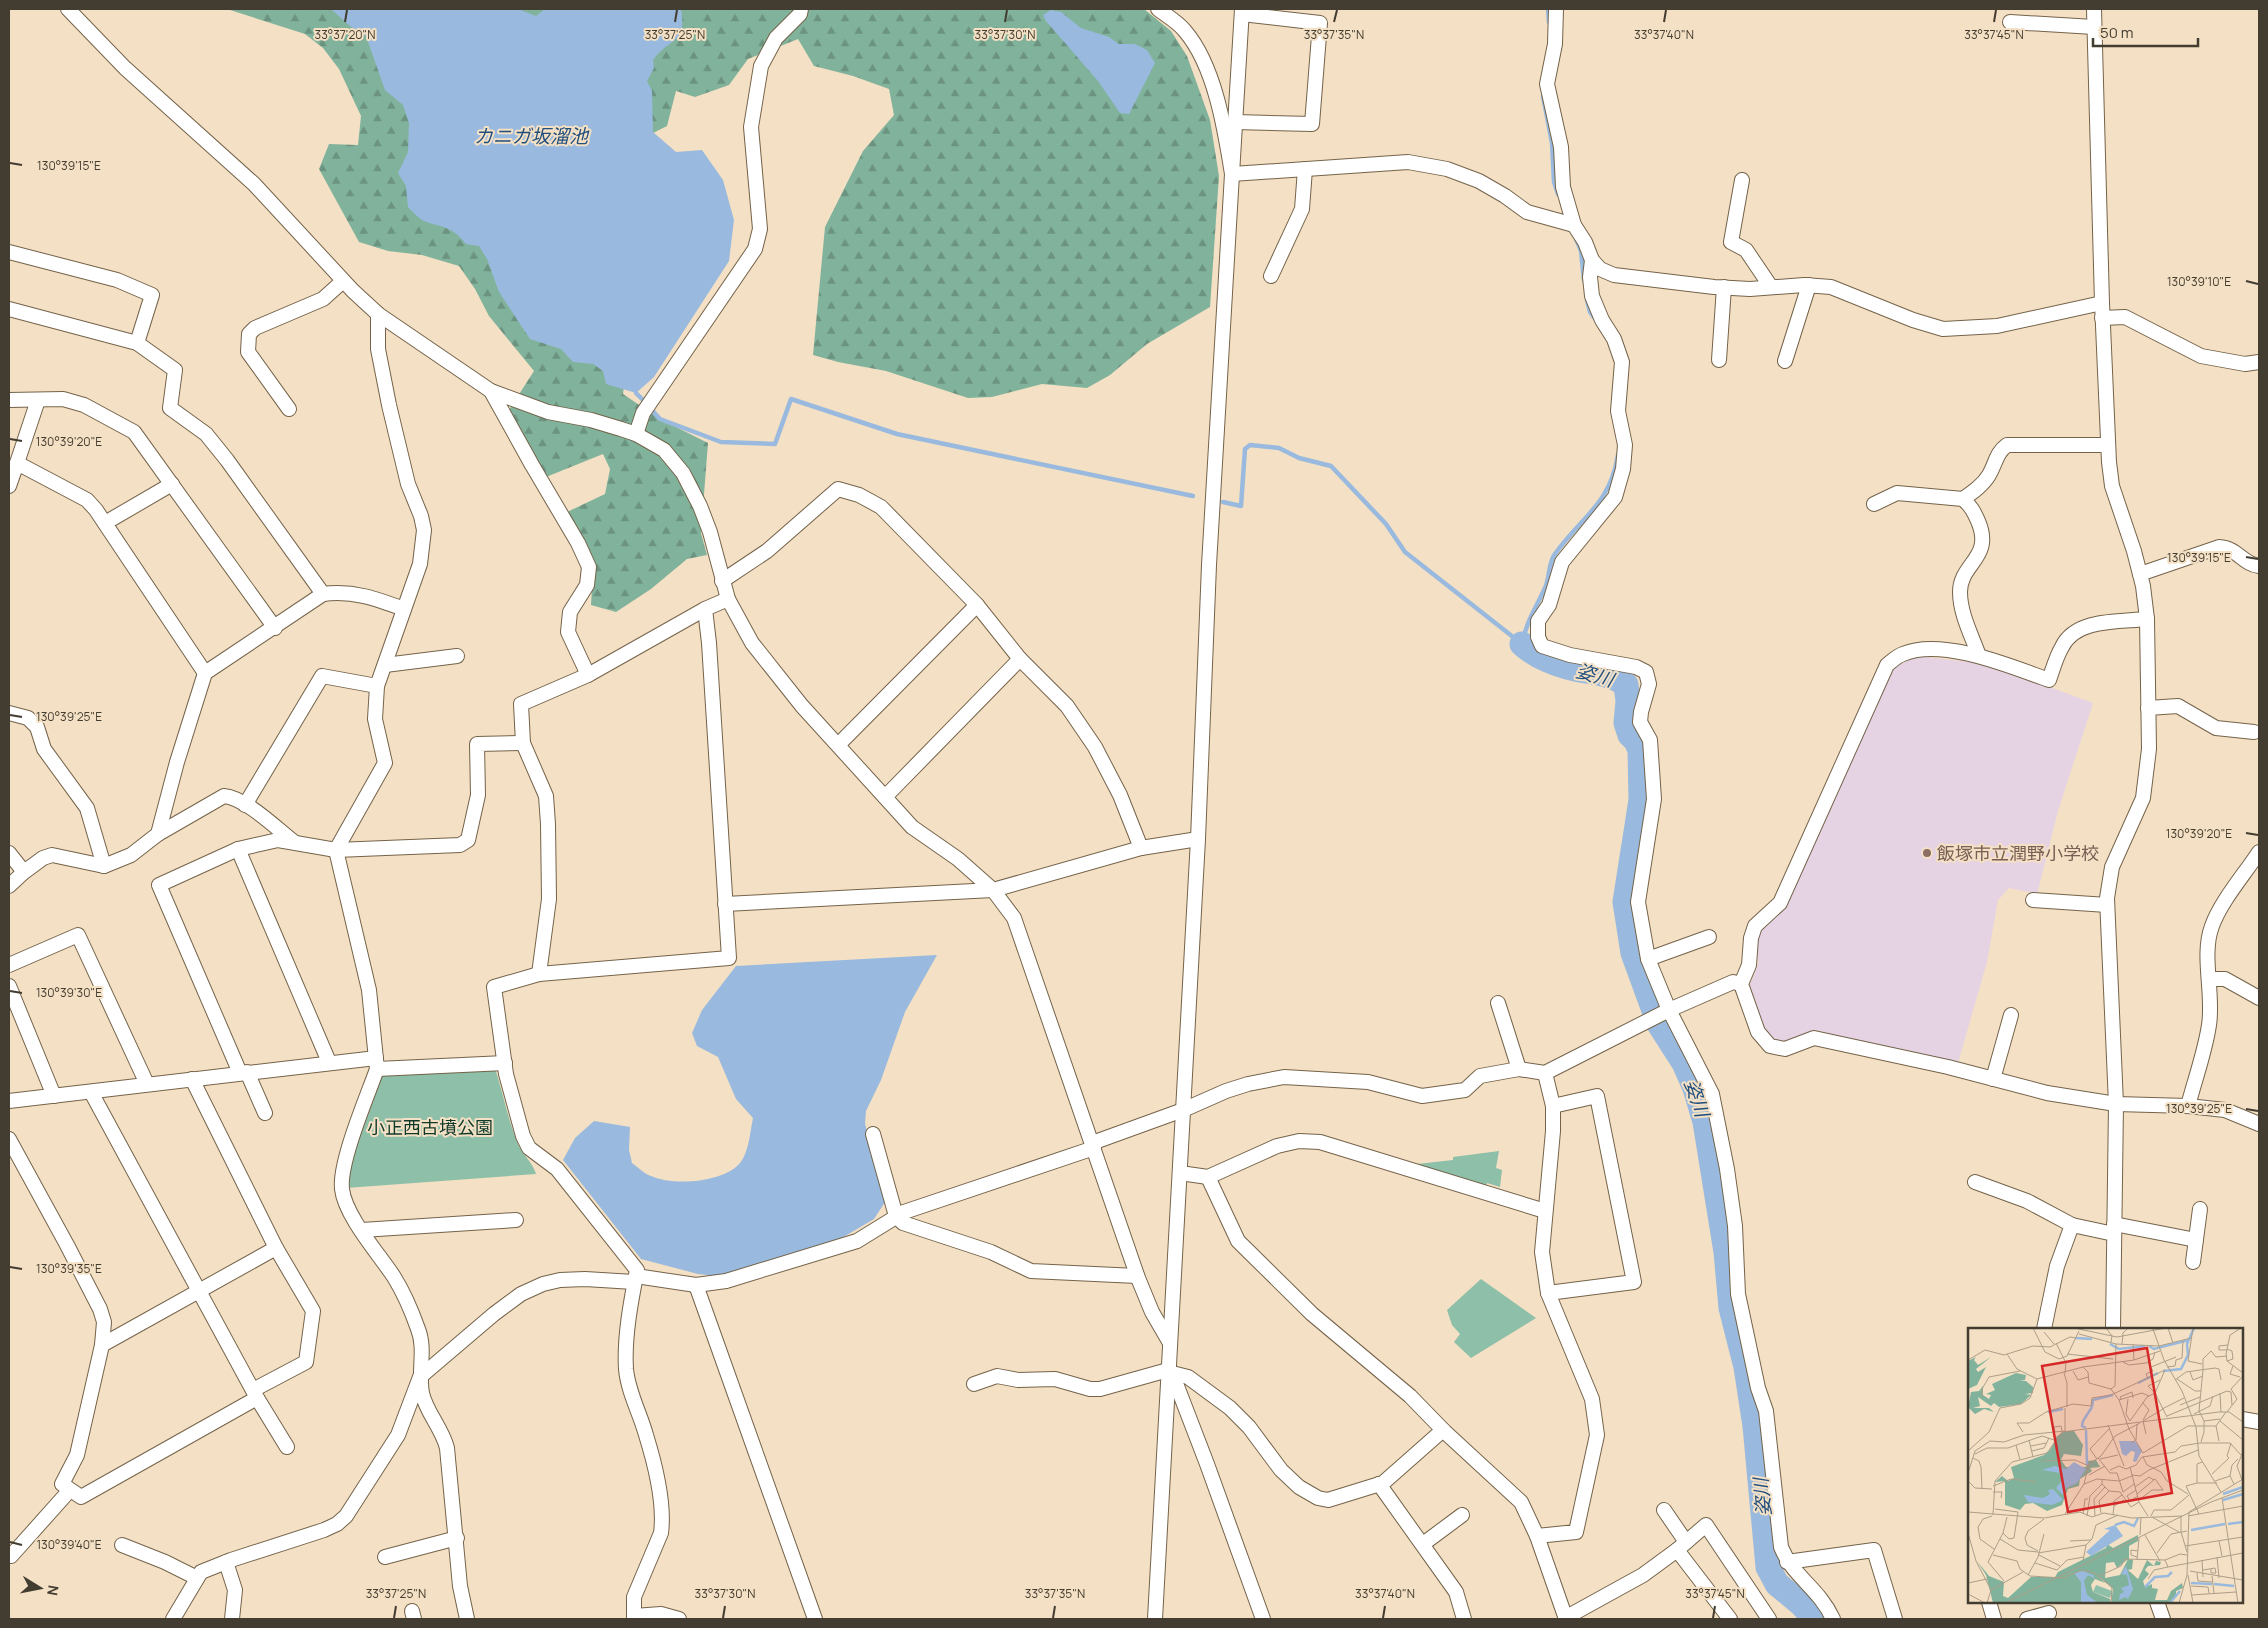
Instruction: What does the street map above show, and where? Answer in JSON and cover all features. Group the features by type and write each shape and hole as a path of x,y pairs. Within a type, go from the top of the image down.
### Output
{"street":[{"path":"68,9 125,68 254,184 343,281 378,314 491,391 548,412 591,420 636,434 664,450 683,473 700,506 710,532 728,599 752,642 802,706 839,744 912,827 958,858 993,890 1014,918 1137,1276 1152,1312 1170,1343"},
{"path":"636,434 643,413 755,249 760,229 751,127 761,66 776,38 800,14 801,9"},
{"path":"1158,9 1185,30 1200,55 1223,119 1232,174"},
{"path":"1556,9 1555,44 1548,84 1561,147 1563,187 1574,225 1585,242 1592,260 1600,269 1614,275 1724,287 1809,285 1831,287 1913,320 1943,329 1997,326 2102,303"},
{"path":"2094,9 2102,318 2108,445 2112,486 2140,574 2147,619 2148,749 2143,798 2112,866 2107,905 2116,1104 2113,1328"},
{"path":"1155,1619 1198,838 1209,555 1242,11 1320,23 1312,124 1236,122"},
{"path":"2010,22 2094,27"},
{"path":"1232,174 1408,162 1447,169 1479,181 1527,212 1574,225"},
{"path":"1271,276 1302,209 1306,169"},
{"path":"1742,180 1730,242 1746,250 1771,287"},
{"path":"9,252 116,280 152,295 138,343"},
{"path":"1592,260 1590,277 1592,296 1602,320 1614,339 1622,362 1618,412 1625,445 1623,470 1615,497 1562,562 1549,606 1538,621 1538,637 1542,646 1570,654 1636,667 1646,672 1649,684 1640,722 1650,740 1654,800 1638,902 1648,959 1669,1010 1712,1094 1727,1169 1735,1226 1738,1294 1758,1388 1766,1411 1780,1547 1787,1562 1814,1589 1827,1606 1833,1619"},
{"path":"289,408 248,352 249,334 255,328 323,299 343,281"},
{"path":"1785,361 1809,285"},
{"path":"1719,360 1724,287"},
{"path":"9,309 138,343 174,370 170,408 206,434 228,460 323,594"},
{"path":"378,314 378,349 389,405 408,484 422,516 424,530 420,564 377,686 375,720 385,763 336,850 369,990 376,1064 342,1171 342,1190 346,1206 396,1280 419,1331 422,1343 420,1376 422,1395 443,1434 447,1448 457,1538 460,1586 467,1619"},
{"path":"2102,318 2125,317 2201,356 2245,364 2259,362"},
{"path":"491,391 578,543 589,567 587,585 570,612 568,632 588,675"},
{"path":"9,400 63,399 84,405 134,432 275,628"},
{"path":"9,486 38,400"},
{"path":"1963,499 1979,488 1990,474 2000,450 2007,445 2108,445"},
{"path":"17,463 87,500 105,523 205,673"},
{"path":"105,523 172,484"},
{"path":"722,581 767,551 838,490 859,495 882,507 977,606 1020,659 1067,706 1095,747 1120,795 1141,848"},
{"path":"1874,504 1897,493 1963,499 1971,506 1983,534 1982,546 1962,582 1960,592 1963,611 1979,656"},
{"path":"2140,574 2219,548 2228,548 2243,559 2259,566"},
{"path":"158,834 177,762 205,673 275,628 323,594 341,592 366,595 404,609"},
{"path":"539,974 549,899 548,824 546,796 523,743 521,704 588,675 705,609 728,599"},
{"path":"839,744 977,606"},
{"path":"679,1619 661,1614 634,1618 634,1597 661,1533 662,1522 662,1505 647,1436 630,1389 626,1369 627,1335 637,1270 557,1169 529,1148 506,1074 494,987 539,974 729,958 709,643 705,609"},
{"path":"2147,619 2093,624 2074,632 2062,645 2050,680 1979,656 1926,649 1903,654 1887,665 1780,903 1755,926 1751,938 1749,965 1741,984 1758,1032 1770,1046 1784,1049 1814,1038 1948,1067 2047,1093 2116,1104 2188,1106 2225,1110 2257,1117"},
{"path":"385,665 456,656"},
{"path":"885,797 1020,659"},
{"path":"245,805 322,676 377,686"},
{"path":"2148,708 2178,706 2216,728 2254,732"},
{"path":"9,713 28,718 37,727 44,749 87,808 104,866"},
{"path":"265,1113 243,1073 159,885 238,849 278,840 306,847 336,850 460,844 468,840 478,795 477,744 523,743"},
{"path":"9,886 43,858 52,855 104,866 118,862 131,855 158,834 224,796 231,797 245,805 295,843"},
{"path":"726,904 993,890 1141,848 1198,838"},
{"path":"238,849 329,1062"},
{"path":"2188,1106 2209,1024 2210,979 2208,952 2212,927 2259,852"},
{"path":"9,854 24,872"},
{"path":"2033,900 2107,905"},
{"path":"9,965 78,935 147,1084"},
{"path":"1648,959 1709,937"},
{"path":"2210,979 2224,979 2259,998"},
{"path":"172,1619 201,1572 324,1530 337,1524 346,1516 398,1435 420,1376 494,1314 521,1294 543,1284 568,1280 635,1279 696,1285 726,1281 857,1240 896,1216 1093,1146 1248,1084 1284,1077 1368,1082 1422,1096 1465,1090 1480,1076 1519,1069 1546,1073 1669,1010 1733,982 1741,984"},
{"path":"9,986 54,1096"},
{"path":"1498,1003 1519,1069"},
{"path":"1993,1079 2011,1015"},
{"path":"9,1101 329,1062 376,1064 505,1063"},
{"path":"1537,1536 1576,1532 1596,1435 1592,1399 1548,1293 1542,1252 1553,1106 1546,1073"},
{"path":"9,1139 100,1309 104,1322 102,1345 78,1455 62,1484 69,1491 81,1497 306,1362 313,1311 276,1248 192,1079"},
{"path":"91,1092 198,1291 255,1394 287,1447"},
{"path":"1548,1293 1634,1282 1596,1096 1553,1106"},
{"path":"873,1134 896,1216 903,1222 991,1252 1031,1271 1137,1276"},
{"path":"1180,1173 1208,1177 1277,1146 1299,1141 1320,1142 1545,1211"},
{"path":"1208,1177 1238,1242 1312,1314 1410,1396 1443,1430 1521,1502 1537,1536 1566,1619 1643,1575 1682,1546 1706,1525 1769,1619"},
{"path":"1975,1182 2027,1201 2072,1226 2114,1229 2196,1240"},
{"path":"2193,1262 2200,1209"},
{"path":"362,1230 516,1220"},
{"path":"2044,1328 2057,1266 2072,1226"},
{"path":"102,1345 276,1248"},
{"path":"696,1285 815,1619"},
{"path":"974,1384 997,1376 1018,1380 1055,1379 1090,1389 1100,1389 1170,1372 1188,1377 1230,1408 1249,1427 1281,1470 1299,1487 1318,1498 1328,1500 1383,1483 1443,1430"},
{"path":"1170,1372 1208,1464 1263,1619"},
{"path":"2243,1419 2259,1422"},
{"path":"1379,1484 1456,1592 1464,1619"},
{"path":"11,1556 69,1491"},
{"path":"1664,1510 1682,1546 1730,1619"},
{"path":"1423,1544 1462,1515"},
{"path":"385,1557 457,1538"},
{"path":"122,1545 165,1562 196,1578"},
{"path":"1787,1562 1874,1550 1895,1619"},
{"path":"226,1562 235,1590 232,1619"},
{"path":"1989,1603 1994,1619"},
{"path":"2157,1603 2163,1619"},
{"path":"2027,1619 2049,1611"}],"shaded area":[{"name":"飯塚市立潤野小学校","path":"1916,656 1979,663 2093,703 2058,811 2037,894 2009,888 1998,900 1987,962 1958,1063 1816,1031 1801,1035 1789,1042 1772,1039 1762,1030 1748,989 1758,964 1757,940 1888,671"}],"green space":[{"path":"227,9 1144,9 1171,31 1187,56 1210,120 1219,176 1210,307 1147,344 1110,375 1087,388 1042,384 992,397 968,398 886,371 813,355 825,227 863,151 894,115 889,89 853,76 814,66 798,39 748,59 729,85 695,97 676,91 667,126 653,133 623,394 660,419 708,443 701,533 707,555 687,559 651,589 616,612 591,605 592,588 565,513 605,494 610,469 603,454 546,477 509,410 534,371 489,316 475,289 459,266 422,255 388,251 359,242 319,169 329,144 358,145 361,116 339,69 323,48 305,34"},
{"name":"小正西古墳公園","path":"495,1068 511,1126 522,1152 533,1166 536,1174 346,1188 347,1172 383,1074"},
{"path":"1499,1151 1496,1168 1502,1170 1500,1187 1487,1183 1486,1188 1417,1167 1417,1164 1453,1160 1453,1157"},
{"path":"1481,1279 1536,1318 1471,1358 1454,1342 1460,1334 1452,1325 1447,1310"}],"water":[{"name":"カニガ坂溜池","path":"331,9 518,9 536,16 545,9 681,9 682,29 680,34 653,60 654,68 647,81 652,91 653,132 676,152 702,150 723,180 734,220 729,261 654,377 636,393 606,384 603,371 593,364 573,362 561,349 530,339 499,292 487,259 479,246 466,244 452,231 424,221 408,207 406,186 398,173 408,152 409,123 403,105 385,90 366,36 350,26"},
{"path":"1051,10 1061,12 1081,28 1109,37 1119,44 1135,44 1147,50 1155,63 1129,114 1120,113 1098,81 1046,21 1043,15"},
{"path":"937,955 905,1012 881,1080 866,1111 865,1124 887,1199 874,1219 835,1242 717,1276 698,1274 641,1259 563,1160 575,1138 594,1121 630,1127 629,1150 632,1163 651,1176 684,1182 710,1179 732,1170 743,1158 749,1142 753,1118 736,1099 718,1057 697,1046 692,1033 702,1010 736,966"}],"waterway":[{"path":"1548,9 1549,22"},
{"path":"1543,96 1552,143 1554,182 1558,194"},
{"path":"1576,239 1581,251 1584,280"},
{"path":"1587,300 1590,312 1596,320"},
{"path":"636,393 645,402"},
{"path":"650,408 660,419 721,442 775,444 791,399 897,434 1193,496"},
{"path":"1223,502 1241,506 1245,449 1250,445 1279,448 1299,458 1331,466 1386,524 1405,552 1522,644 1529,622 1547,584 1553,558 1601,499 1614,472 1618,455"},
{"name":"姿川","path":"1522,644 1549,661 1612,677 1626,685 1628,701 1626,723 1630,735 1636,741 1640,750 1641,800 1625,902 1633,953 1659,1024 1684,1063 1695,1088 1705,1122 1726,1252 1731,1308 1746,1367 1755,1426 1768,1567 1777,1584 1800,1603 1815,1619"}],"place":[{"name":"飯塚市立潤野小学校","path":"1927,853"}]}
